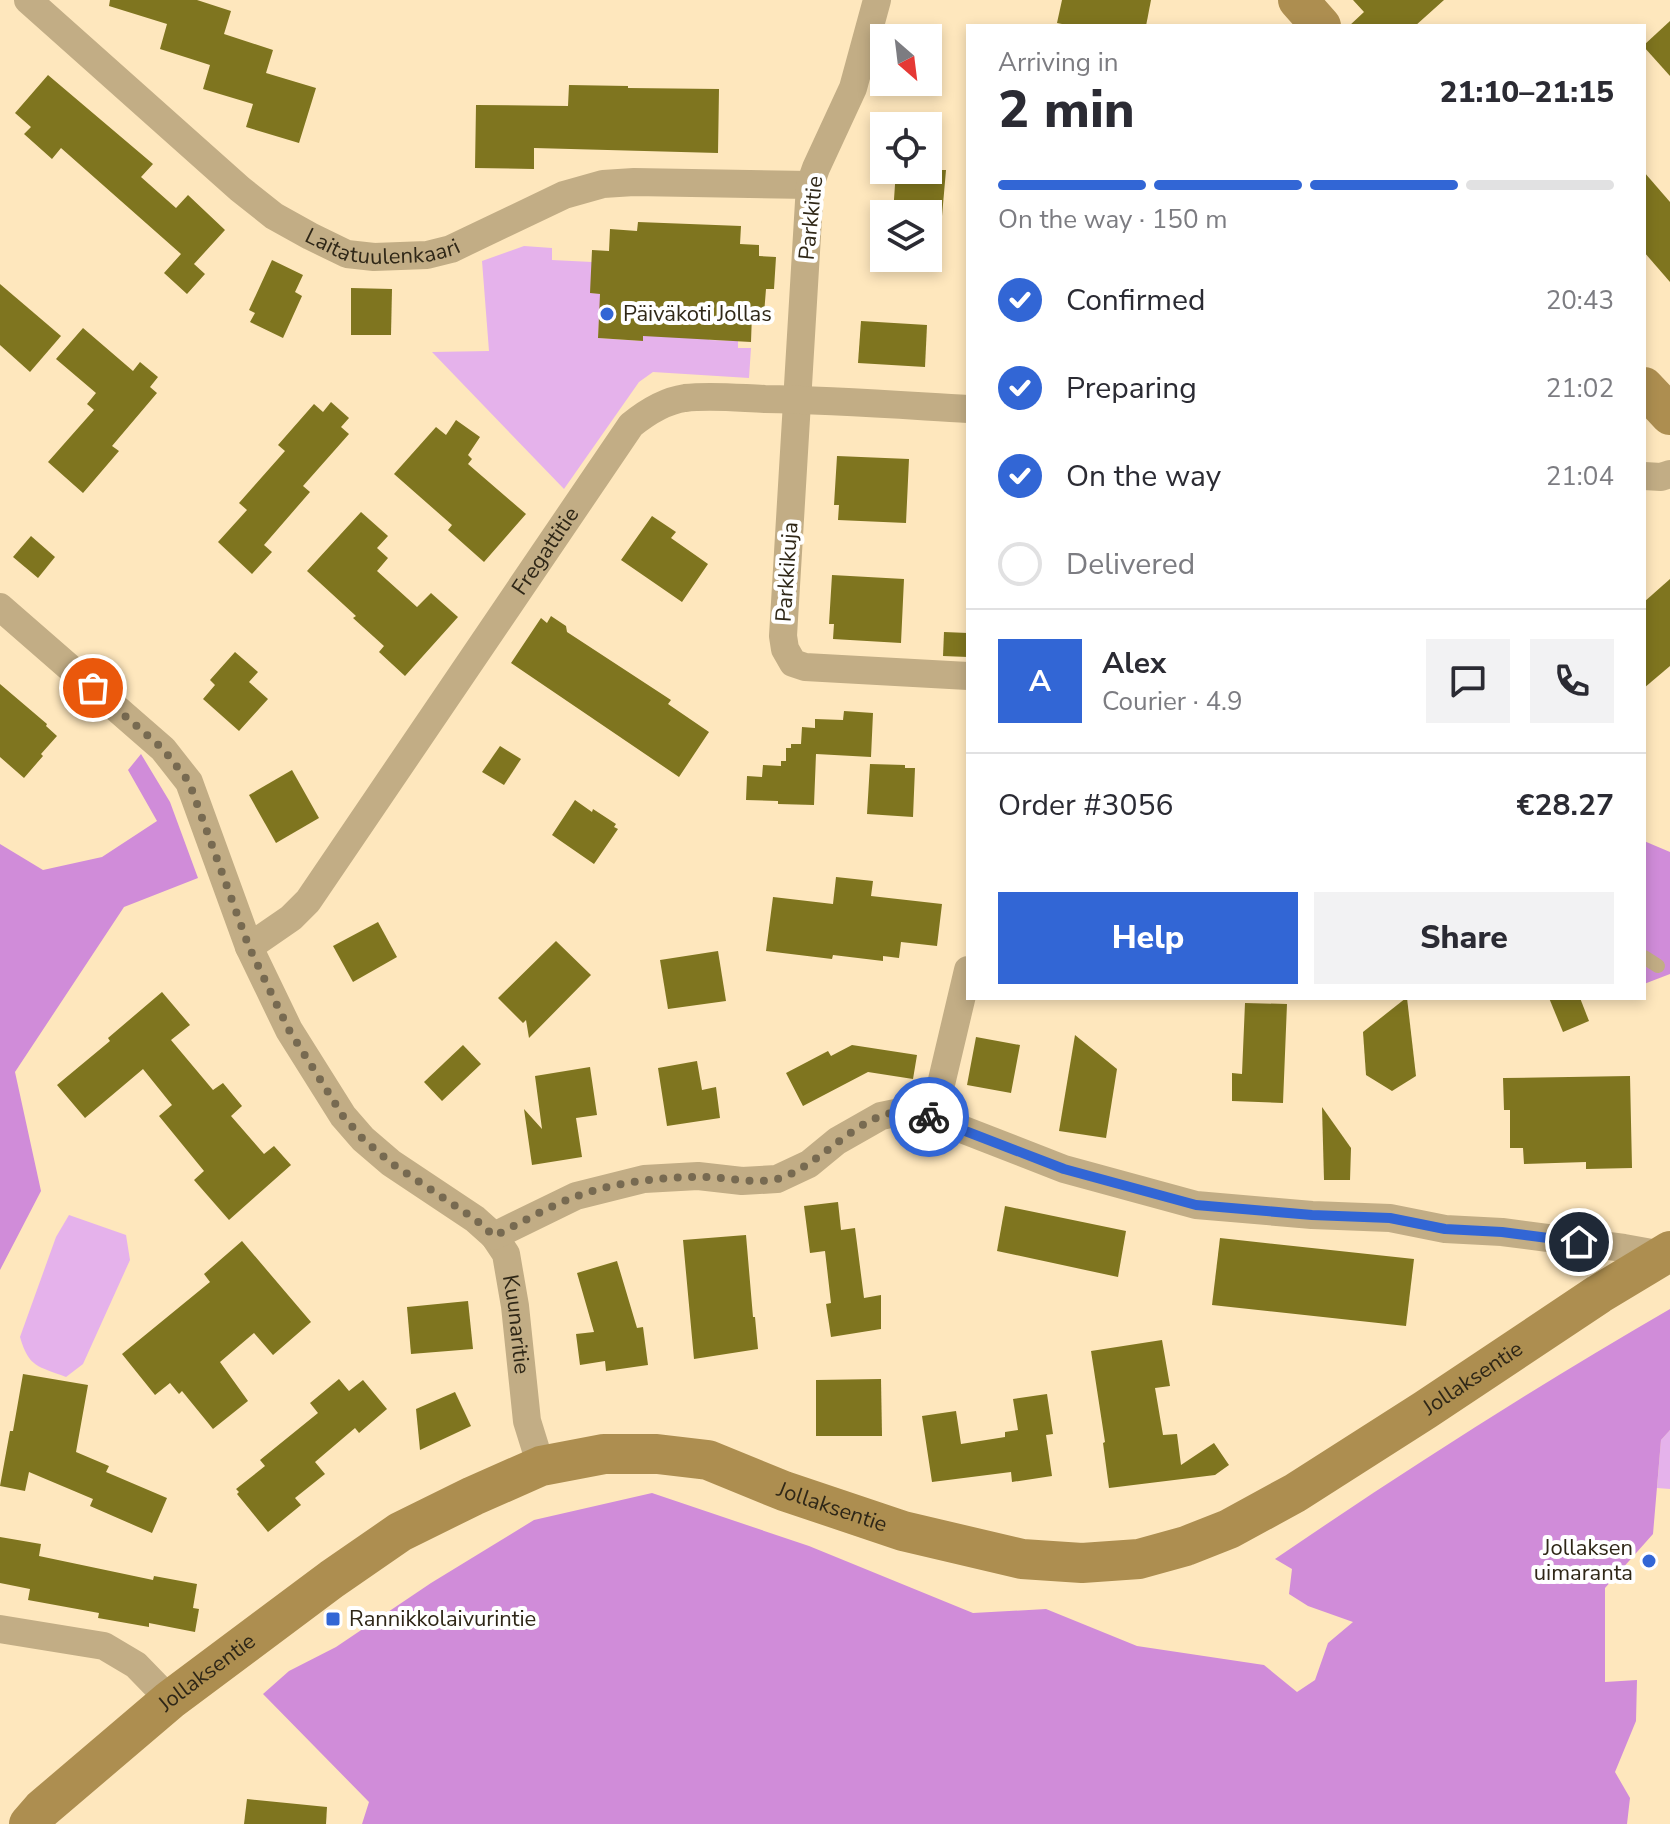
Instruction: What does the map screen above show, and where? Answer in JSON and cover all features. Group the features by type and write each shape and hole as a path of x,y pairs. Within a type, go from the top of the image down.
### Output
{"main road":[{"path":"1298,0 1319,24"},
{"path":"1646,389 1670,415"},
{"name":"Jollaksentie","path":"29,1824 42,1809 170,1700 332,1579 400,1532 541,1466 604,1454 657,1454 708,1460 784,1491 903,1531 1022,1559 1082,1563 1139,1559 1186,1546 1229,1529 1295,1493 1666,1253"}],"street":[{"name":"Laitatuulenkaari","path":"28,0 240,189 274,216 347,254 402,257 451,249 564,195 603,184 810,185"},
{"name":"Parkkitie","path":"798,400 810,185 853,88 877,0"},
{"name":"Fregattitie","path":"249,947 291,918 308,901 631,425 647,412 684,399 798,400 966,409"},
{"name":"Parkkikuja","path":"798,400 783,636 785,649 793,663 805,667 966,676"},
{"path":"1646,476 1670,474"},
{"name":"Kuunaritie","path":"0,607 163,749 189,782 249,947 289,1030 343,1116 363,1139 391,1163 475,1219 494,1236 506,1254 515,1306 527,1421 541,1466"},
{"path":"933,1118 966,978"},
{"path":"494,1236 576,1196 644,1179 698,1176 742,1181 777,1179 809,1164 837,1141 881,1116 905,1111 933,1118 1064,1169 1196,1205 1390,1218 1445,1229 1502,1232 1666,1253"},
{"path":"0,1629 104,1646 136,1665 170,1700"}],"lane":[{"path":"1646,958 1658,966"}],"shaded area":[{"path":"524,246 552,248 552,260 592,262 591,293 631,295 599,319 598,338 642,341 643,336 711,297 709,340 738,341 738,348 751,348 749,378 653,372 639,382 564,489 432,352 489,351 482,261"},
{"path":"141,754 170,802 198,878 124,907 15,1072 41,1191 0,1270 0,844 43,870 102,857 157,821 128,770"},
{"path":"1646,842 1670,852 1670,974 1646,983"},
{"path":"69,1215 126,1235 130,1260 83,1364 66,1377 31,1360 20,1337 56,1237"},
{"path":"1670,1309 1670,1430 1661,1440 1653,1534 1605,1588 1605,1682 1637,1680 1636,1721 1615,1772 1630,1798 1627,1824 362,1824 369,1802 263,1694 289,1671 336,1647 431,1583 534,1520 652,1493 809,1546 973,1613 1046,1609 1137,1646 1264,1665 1297,1692 1315,1680 1328,1643 1353,1622 1308,1606 1289,1594 1292,1569 1275,1559 1470,1430"},
{"path":"1670,1430 1670,1489 1657,1488 1661,1440"}],"building":[{"path":"110,0 197,0 231,11 224,34 273,50 266,73 316,88 299,143 246,127 253,104 203,89 210,65 160,49 167,24 109,6"},
{"path":"1062,0 1151,0 1146,24 1057,23"},
{"path":"1353,0 1444,0 1417,24 1351,24 1364,12"},
{"path":"1670,21 1670,76 1646,49 1646,43"},
{"path":"48,75 153,164 141,177 176,208 188,195 225,230 194,264 205,274 187,294 164,273 181,254 61,148 52,159 24,134 31,127 15,113"},
{"path":"569,85 719,89 718,153 534,148 534,169 475,168 476,105 568,106"},
{"path":"942,170 946,170 942,216 942,200 894,200 895,184 942,184"},
{"path":"1646,174 1670,202 1670,282 1646,254"},
{"path":"638,222 741,226 740,244 759,245 759,256 776,257 774,289 766,289 764,314 752,313 751,342 643,336 643,341 598,338 600,294 590,293 592,250 609,251 610,229 637,231"},
{"path":"272,260 303,275 295,292 302,296 283,338 250,322 255,313 249,310"},
{"path":"0,284 61,336 30,372 0,345"},
{"path":"351,288 392,289 391,335 351,335"},
{"path":"861,321 927,325 925,367 858,363"},
{"path":"83,328 133,371 140,362 158,377 150,387 157,393 112,446 119,451 83,493 48,462 94,410 87,404 96,393 56,359"},
{"path":"331,402 349,418 341,427 349,434 303,486 310,492 264,545 272,552 252,574 218,542 247,510 239,503 285,451 278,445 314,404 323,412"},
{"path":"456,420 480,437 468,455 472,459 468,464 526,514 484,562 448,530 452,525 394,474 436,427 446,435"},
{"path":"837,456 909,459 906,523 838,520 839,505 834,505"},
{"path":"361,512 388,536 377,548 388,558 377,571 417,607 431,593 458,617 405,676 379,652 384,646 353,618 356,616 307,571"},
{"path":"652,516 676,532 671,538 708,564 682,602 621,560"},
{"path":"31,536 55,557 38,578 13,557"},
{"path":"832,575 904,579 901,643 833,639 834,624 829,624"},
{"path":"1670,579 1670,666 1646,686 1646,600"},
{"path":"551,616 566,626 567,632 671,700 668,704 709,732 679,777 511,663 541,618 547,623"},
{"path":"944,632 966,633 966,657 943,656"},
{"path":"235,652 258,672 249,682 268,699 239,731 203,699 215,685 210,680"},
{"path":"0,684 57,736 24,778 0,757"},
{"path":"844,711 873,713 871,757 816,754 814,805 746,800 747,776 762,777 763,765 781,766 781,761 786,761 786,748 791,748 791,744 801,744 802,727 815,728 815,719 843,720"},
{"path":"500,746 521,759 504,785 482,772"},
{"path":"870,764 915,768 913,817 867,814"},
{"path":"292,770 319,818 276,843 249,795"},
{"path":"575,800 616,824 614,827 618,829 594,864 552,835"},
{"path":"836,877 873,881 871,896 942,904 937,946 901,942 899,958 883,956 883,961 766,951 773,897 833,904"},
{"path":"378,922 397,957 353,982 333,946"},
{"path":"556,941 591,975 529,1038 526,1020 523,1023 498,998"},
{"path":"718,951 726,1001 668,1009 660,960"},
{"path":"162,992 190,1025 171,1040 213,1090 223,1083 242,1106 231,1116 264,1154 274,1146 291,1165 229,1220 194,1180 204,1171 159,1116 172,1105 143,1069 85,1118 57,1085"},
{"path":"1407,1000 1416,1076 1392,1091 1366,1075 1363,1032"},
{"path":"1550,1000 1581,1000 1589,1021 1563,1032"},
{"path":"1245,1003 1287,1004 1283,1103 1232,1101 1232,1073 1242,1074"},
{"path":"1075,1035 1117,1069 1106,1138 1059,1131"},
{"path":"976,1037 1020,1045 1011,1093 967,1085"},
{"path":"463,1045 481,1064 442,1101 424,1082"},
{"path":"852,1045 917,1055 913,1079 868,1072 803,1106 786,1073 828,1051 831,1056"},
{"path":"697,1061 702,1090 716,1087 720,1118 667,1126 658,1068"},
{"path":"590,1067 597,1115 576,1118 582,1157 532,1165 524,1109 542,1129 535,1076"},
{"path":"1630,1076 1632,1168 1586,1169 1586,1162 1524,1164 1523,1148 1510,1148 1510,1110 1504,1110 1503,1078"},
{"path":"1322,1107 1351,1148 1350,1180 1324,1180"},
{"path":"838,1202 841,1230 855,1228 864,1298 881,1295 881,1329 831,1337 826,1304 831,1303 825,1251 810,1253 804,1206"},
{"path":"1005,1206 1126,1231 1118,1277 997,1251"},
{"path":"746,1235 758,1349 694,1359 683,1240"},
{"path":"1220,1238 1414,1259 1406,1326 1212,1305"},
{"path":"242,1241 311,1322 273,1355 254,1333 220,1362 248,1401 213,1429 182,1391 179,1394 170,1383 155,1395 122,1354 210,1282 204,1274"},
{"path":"617,1261 637,1328 643,1327 648,1365 606,1371 605,1361 580,1365 576,1334 594,1332 577,1273"},
{"path":"468,1301 473,1349 411,1354 407,1307"},
{"path":"1162,1340 1170,1386 1155,1388 1163,1435 1177,1434 1181,1465 1214,1443 1229,1465 1215,1475 1109,1488 1091,1351"},
{"path":"23,1374 88,1385 76,1452 109,1466 106,1472 167,1498 152,1533 90,1506 93,1499 29,1472 25,1491 0,1486"},
{"path":"339,1379 349,1391 363,1380 387,1409 359,1433 355,1428 315,1462 325,1474 295,1498 301,1505 268,1532 236,1489 265,1466 260,1460 318,1413 310,1403"},
{"path":"881,1379 882,1436 816,1436 816,1380"},
{"path":"455,1392 471,1426 420,1450 416,1409"},
{"path":"1047,1394 1053,1434 1046,1435 1052,1476 1012,1482 1011,1472 932,1482 922,1416 956,1411 961,1444 1005,1437 1005,1432 1018,1430 1013,1399"},
{"path":"0,1537 41,1544 39,1556 153,1580 154,1576 197,1584 193,1608 199,1609 195,1632 98,1618 99,1613 28,1600 30,1589 0,1583"},
{"path":"247,1799 327,1807 326,1824 244,1824"}],"way so far":[{"path":"93,688 163,749 189,782 249,947 289,1030 343,1116 363,1139 391,1163 475,1219 494,1236 576,1196 644,1179 698,1176 742,1181 777,1179 809,1164 837,1141 881,1116 905,1111 929,1117"}],"place":[{"name":"Päiväkoti Jollas","path":"607,314"},
{"name":"Jollaksen uimaranta","path":"1649,1561"},
{"name":"Rannikkolaivurintie","path":"333,1619"}],"route":[{"path":"929,1117 1064,1169 1196,1205 1390,1218 1445,1229 1502,1232 1579,1242"}]}
